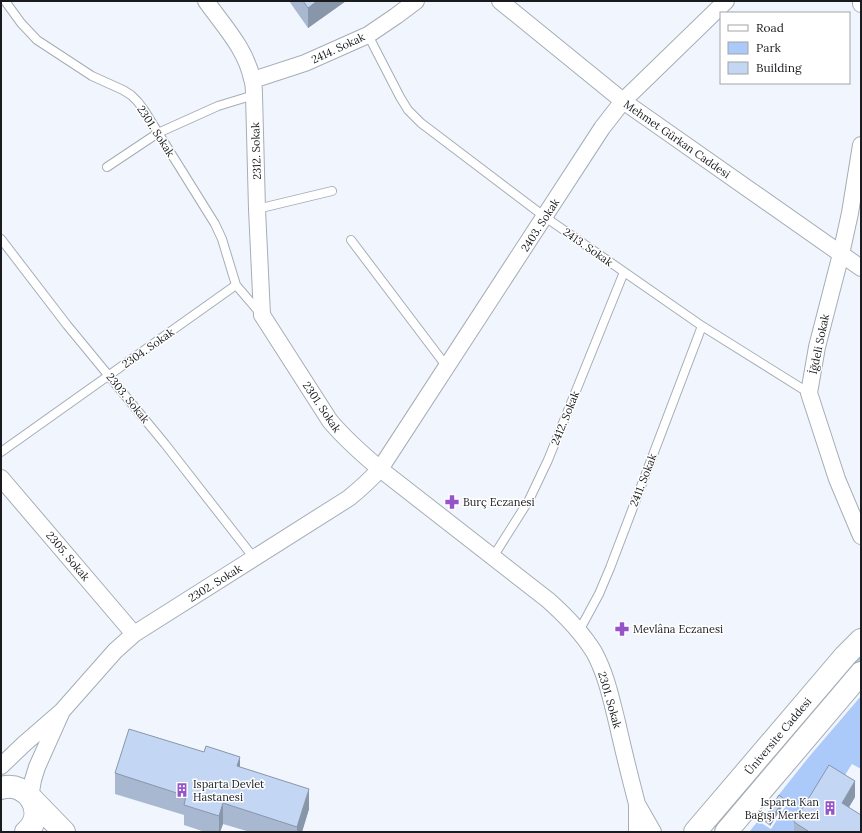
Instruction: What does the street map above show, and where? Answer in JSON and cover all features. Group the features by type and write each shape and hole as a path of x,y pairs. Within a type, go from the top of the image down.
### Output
{"main road":[{"name":"Üniversite Caddesi","path":"695,832 845,656 861,640"},
{"name":"Üniversite Caddesi","path":"726,832 861,673"},
{"path":"1,771 27,794 64,832"},
{"path":"1,788 10,786 17,788 27,794 34,804 34,822 27,831"}],"street":[{"name":"2312. Sokak","path":"206,1 241,50 249,67 253,87 262,315"},
{"name":"2414. Sokak","path":"253,87 368,35 416,1"},
{"name":"Mehmet Gürkan Caddesi","path":"500,1 623,101 861,268"},
{"name":"2403. Sokak","path":"380,469 602,128 623,101 726,1"},
{"name":"İğdeli Sokak","path":"861,145 842,254 817,348 809,393 837,479 861,536"},
{"name":"2301. Sokak","path":"262,315 330,421 346,440 380,469 548,600 568,617 579,631 594,653 605,675 637,804 638,832"},
{"name":"2302. Sokak","path":"1,766 62,711 115,651 134,634 349,498 380,469"},
{"name":"2305. Sokak","path":"1,478 134,634"},
{"name":"2302. Sokak","path":"27,794 37,767 62,711"},
{"name":"2301. Sokak","path":"637,804 653,832"}],"lane":[{"name":"2301. Sokak","path":"5,1 21,23 38,40 92,76 124,90 138,102 215,224 222,239 236,285 262,315"},
{"name":"2413. Sokak","path":"368,35 400,97 408,110 421,123 545,217 624,272 702,326 809,393"},
{"path":"107,167 158,133 218,106 253,87"},
{"path":"257,209 332,191"},
{"name":"2303. Sokak","path":"1,239 67,325 165,444 254,558"},
{"path":"351,240 447,367"},
{"name":"2412. Sokak","path":"492,557 529,500 540,480 624,272"},
{"name":"2304. Sokak","path":"1,452 236,285"},
{"name":"2411. Sokak","path":"579,631 599,594 610,568 702,326"}],"green space":[{"path":"861,650 861,660 723,827 716,820"},
{"path":"861,696 861,769 852,764 840,783 828,776 794,832 749,832 758,821 771,829 787,804 777,797"}],"building":[{"path":"303,1 317,1 308,8"},
{"path":"129,729 204,752 206,746 240,757 237,766 309,789 297,827 223,803 219,816 184,805 186,796 115,773"},
{"path":"829,765 855,781 842,803 861,815 861,832 808,832 794,822"},
{"path":"779,795 784,799 775,813 770,809"},
{"path":"769,811 774,815 770,820 765,817"}],"place":[{"name":"Burç Eczanesi","path":"452,502"},
{"name":"Mevlâna Eczanesi","path":"622,629"},
{"name":"Isparta Devlet Hastanesi","path":"182,790"},
{"name":"Isparta Kan Bağışı Merkezi","path":"830,808"}]}
